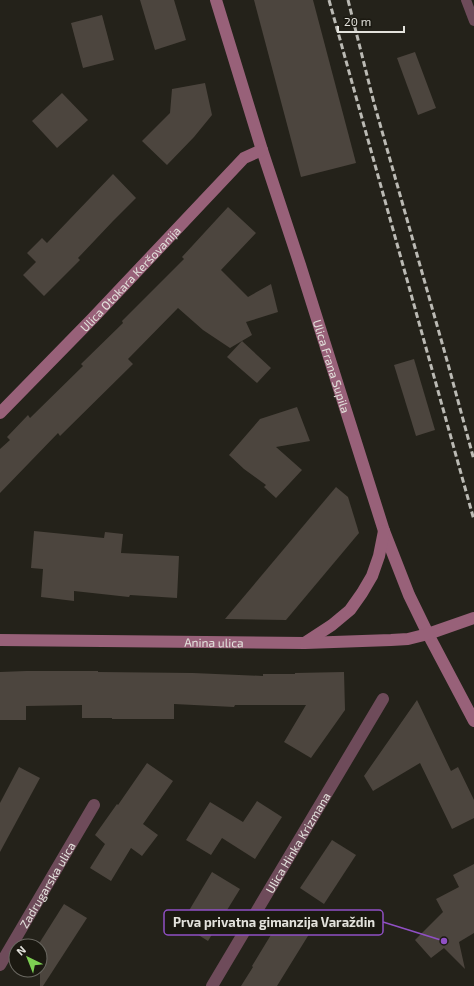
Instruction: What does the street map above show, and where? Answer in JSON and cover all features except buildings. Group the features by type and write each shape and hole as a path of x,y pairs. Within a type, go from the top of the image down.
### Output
{"main road":[{"name":"Ulica Frana Supila","path":"216,0 262,150 384,531 409,595 474,721"},
{"name":"Ulica Otokara Keršovanija","path":"0,412 92,319 244,158 262,150"},
{"path":"305,643 332,625 350,610 358,599 372,576 384,531"},
{"name":"Anina ulica","path":"0,640 305,643 390,640 408,639 428,634 474,618"}],"street":[{"name":"Ulica Hinka Krizmana","path":"212,986 383,699"},
{"name":"Zadrugarska ulica","path":"0,965 94,805"}],"lane":[{"path":"466,0 474,21"}],"railway":[{"path":"329,0 474,520"},
{"path":"348,0 374,103 474,460"}],"place":[{"name":"Prva privatna gimanzija Varaždin","path":"444,941"}]}
